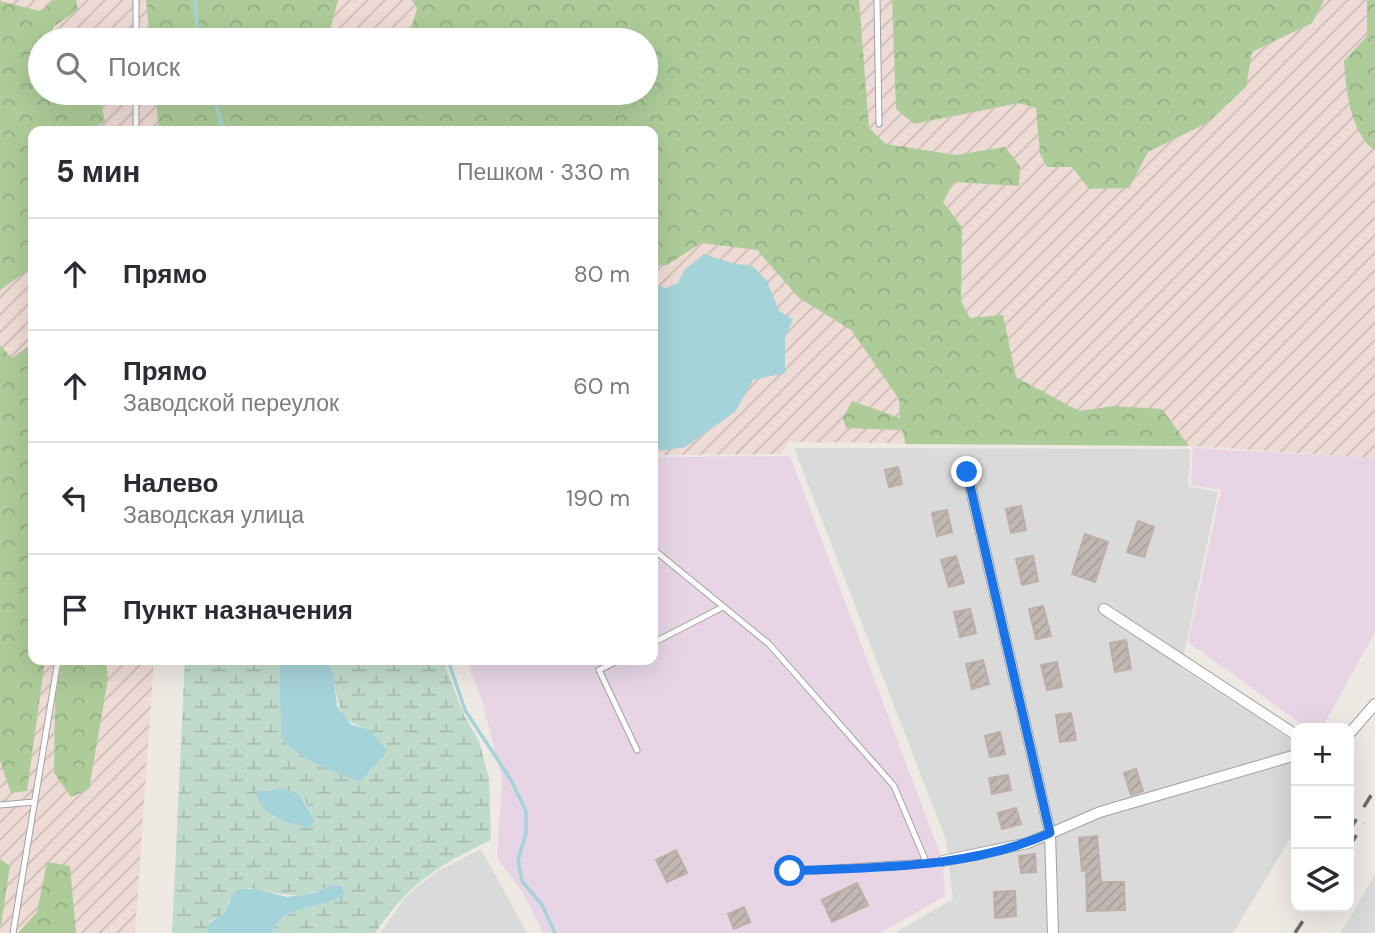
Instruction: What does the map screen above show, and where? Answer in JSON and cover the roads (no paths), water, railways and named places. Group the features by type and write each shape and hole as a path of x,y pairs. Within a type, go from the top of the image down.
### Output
{"street":[{"path":"967,472 1050,833 1053,933"},
{"path":"1104,610 1291,732"},
{"path":"1354,730 1375,704"},
{"path":"943,861 1028,843 1100,812 1291,756"}],"lane":[{"path":"136,0 136,28"},
{"path":"877,0 879,124"},
{"path":"136,105 136,126"},
{"path":"658,553 721,608 769,644 894,786 928,864"},
{"path":"658,640 721,608"},
{"path":"13,933 57,665"},
{"path":"609,665 599,670 637,750"},
{"path":"0,805 34,802"},
{"path":"790,871 943,861"}],"water":[{"path":"704,254 731,263 753,266 767,281 779,311 793,319 785,338 785,373 753,380 735,412 685,447 660,451 658,286 666,288 678,283 684,270"},
{"path":"279,665 328,665 333,672 337,706 352,725 370,730 387,751 360,782 308,759 281,738"},
{"path":"281,788 299,794 315,820 310,828 277,818 263,807 256,792"},
{"path":"333,885 341,886 345,894 285,916 277,923 272,933 207,933 208,924 224,913 235,892 241,889 256,889 287,897 313,893"}],"waterway":[{"path":"195,0 197,28"},
{"path":"216,105 222,126"},
{"path":"450,665 465,710 511,780 526,811 526,833 518,860 522,881 542,905 555,933"}],"railway":[{"path":"1354,823 1375,789"},
{"path":"1354,839 1364,823"},
{"path":"1295,933 1309,912"}]}
